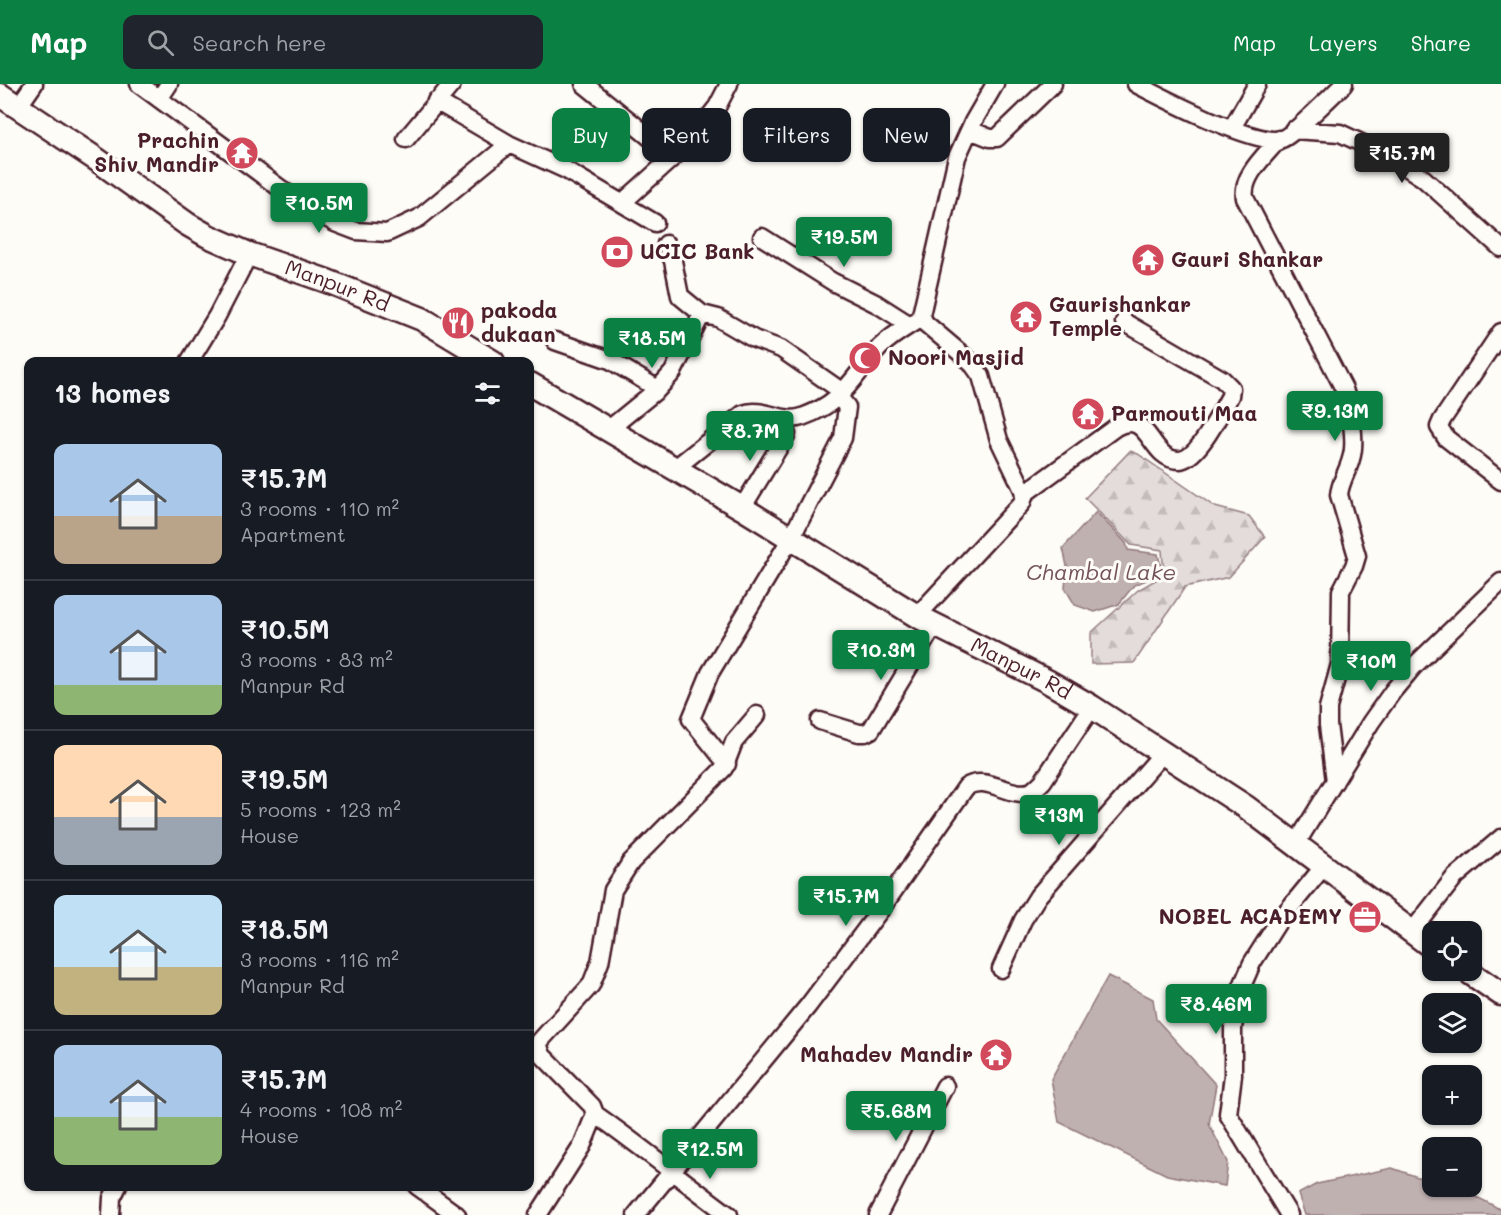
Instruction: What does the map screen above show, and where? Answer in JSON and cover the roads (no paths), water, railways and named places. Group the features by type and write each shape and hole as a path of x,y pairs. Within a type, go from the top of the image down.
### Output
{"main road":[{"name":"Manpur Rd","path":"9,101 187,224 208,236 249,254 327,281 422,319 485,357"},
{"name":"Manpur Rd","path":"534,386 926,620 1047,681 1092,707 1246,807 1422,941"},
{"path":"1482,981 1501,994"}],"street":[{"path":"9,101 34,84"},
{"path":"139,84 296,200 335,223 364,232 387,233 419,218 509,144"},
{"path":"159,99 170,84"},
{"path":"406,139 452,84"},
{"path":"584,84 642,131"},
{"path":"716,108 729,84"},
{"path":"674,469 743,414 753,411 798,418 839,397 880,348 916,321 957,157 995,84"},
{"path":"970,130 993,139 997,138 1053,84"},
{"path":"1136,84 1184,109 1264,138 1331,131 1341,133 1389,156 1423,178 1501,248"},
{"path":"1232,128 1257,84"},
{"path":"1335,781 1327,716 1340,664 1341,591 1354,566 1356,556 1339,495 1350,465 1353,448 1349,408 1344,389 1245,198 1243,190 1248,178 1286,135 1344,84"},
{"path":"436,101 509,144 566,170 655,223"},
{"path":"622,203 666,162"},
{"path":"762,237 833,282 916,321 971,362 981,376 999,440 1024,494 1022,503 926,620 871,730 859,733 820,721"},
{"path":"666,244 673,261 680,296 702,314 718,318 754,339 781,349 837,388 839,397 848,406 843,438 791,538 710,673 691,719 726,764"},
{"path":"192,357 217,316 249,254"},
{"path":"609,429 658,389 674,372 702,314"},
{"path":"1024,494 1116,426 1127,422 1142,427 1165,456 1178,460 1190,457 1230,396 1232,388 1222,378 1124,322"},
{"path":"1501,332 1439,427 1446,438 1501,481"},
{"path":"555,341 610,360 658,389"},
{"path":"741,508 787,435"},
{"path":"1296,844 1393,691 1413,667 1501,582"},
{"path":"636,1215 814,998 881,909 966,787 977,782 1025,792 1035,789 1043,781 1092,707"},
{"path":"729,1215 595,1114 592,1106 542,1055 539,1046 540,1041 583,995 596,974 609,905 620,878 631,862 726,764 734,742 758,716"},
{"path":"1001,969 1023,920 1038,896 1163,753"},
{"path":"1411,933 1454,878 1501,838"},
{"path":"1289,1215 1228,1114 1233,1075 1233,1028 1239,993 1252,963 1278,922 1324,866"},
{"path":"878,1215 945,1086"},
{"path":"538,1215 582,1146 595,1114"},
{"path":"111,1215 112,1198 116,1191"},
{"path":"424,1191 457,1215"}],"water":[{"name":"Chambal Lake","path":"1096,512 1126,543 1128,550 1158,554 1162,571 1134,585 1119,604 1095,612 1075,605 1065,588 1067,566 1063,548"},
{"path":"1108,976 1153,999 1156,1019 1216,1085 1209,1124 1228,1162 1225,1186 1167,1175 1059,1122 1051,1079"},
{"path":"1392,1168 1422,1178 1422,1197 1477,1197 1501,1210 1501,1215 1305,1215 1298,1194 1317,1184"}],"place":[{"name":"Prachin Shiv Mandir","path":"242,153"},
{"name":"UCIC Bank","path":"617,252"},
{"name":"Gauri Shankar","path":"1148,260"},
{"name":"Gaurishankar Temple","path":"1026,317"},
{"name":"pakoda dukaan","path":"458,323"},
{"name":"Noori Masjid","path":"865,358"},
{"name":"Parmouti Maa","path":"1088,414"},
{"name":"NOBEL ACADEMY","path":"1365,917"},
{"name":"Mahadev Mandir","path":"996,1055"}]}
